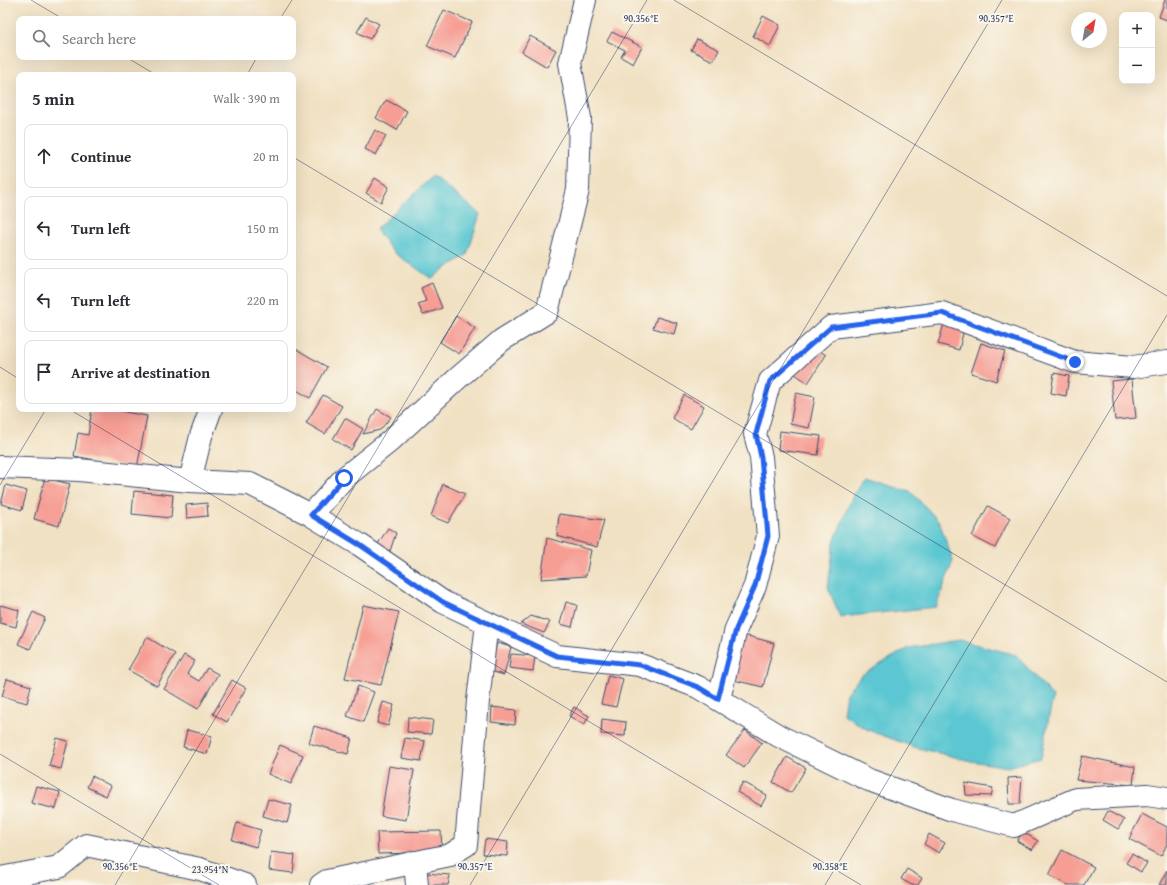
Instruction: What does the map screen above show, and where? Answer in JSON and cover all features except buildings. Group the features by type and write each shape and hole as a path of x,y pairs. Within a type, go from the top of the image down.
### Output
{"street":[{"path":"311,515 344,478 389,442 458,378 502,340 547,312 578,190 580,118 570,63 585,0"},
{"path":"718,699 736,629 755,586 768,536 761,457 756,434 770,381 831,327 942,313 1075,362 1133,367 1167,362"},
{"path":"190,481 201,436 210,412"},
{"path":"0,467 79,470 190,481 250,484 311,515 360,545 443,602 557,656 640,665 698,687 779,736 869,780 952,810 1014,826 1076,799 1147,795 1167,798"},
{"path":"321,885 328,881 450,855 466,845 478,701 487,623"},
{"path":"0,878 59,867 86,845 200,869 245,885"},
{"path":"415,862 417,885"}],"water":[{"path":"433,176 480,214 467,255 443,270 432,279 393,252 376,229"},
{"path":"864,477 910,491 939,521 953,561 936,607 840,617 828,587 834,542 853,495"},
{"path":"959,640 1016,655 1053,697 1041,758 1008,767 971,761 914,747 868,730 843,714 846,693 862,675 908,648"}],"route":[{"path":"344,478 311,515 360,545 443,602 557,656 640,665 698,687 718,699 736,629 755,586 768,536 761,457 756,434 770,381 831,327 942,313 1075,362"}]}
